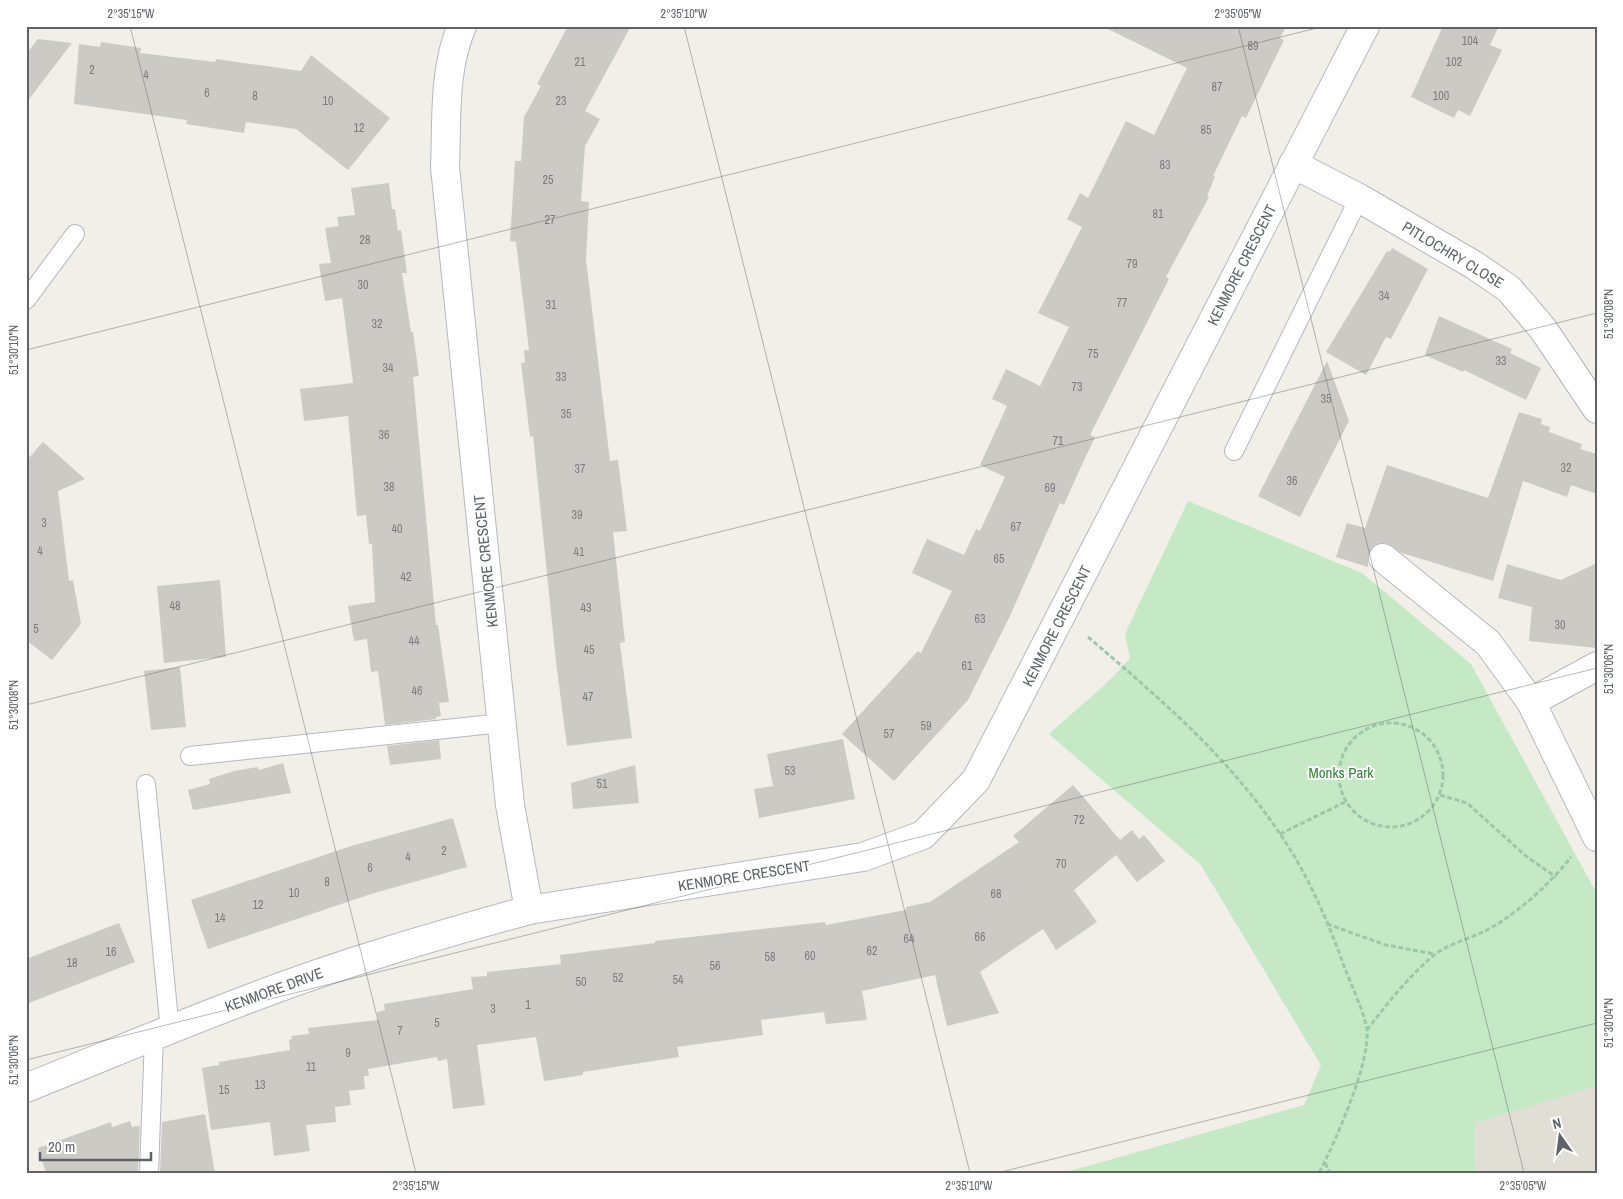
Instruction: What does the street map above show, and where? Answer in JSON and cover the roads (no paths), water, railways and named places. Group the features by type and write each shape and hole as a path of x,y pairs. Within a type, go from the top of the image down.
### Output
{"street":[{"name":"KENMORE CRESCENT","path":"462,26 454,48 448,85 445,167 510,805 529,910 863,857 923,835 976,780 1365,26"},
{"name":"PITLOCHRY CLOSE","path":"1293,164 1359,198 1474,265 1509,289 1543,329 1597,409"},
{"path":"1383,558 1488,643 1531,702 1593,831"},
{"path":"1531,702 1597,666"},
{"name":"KENMORE DRIVE","path":"26,1088 250,998 333,968 529,910"}],"lane":[{"path":"1234,450 1359,198"},
{"path":"26,300 75,234"},
{"path":"190,756 502,723"},
{"path":"146,784 162,1034 149,1173"}],"park label":[{"name":"Monks Park","path":"1341,773"}]}
